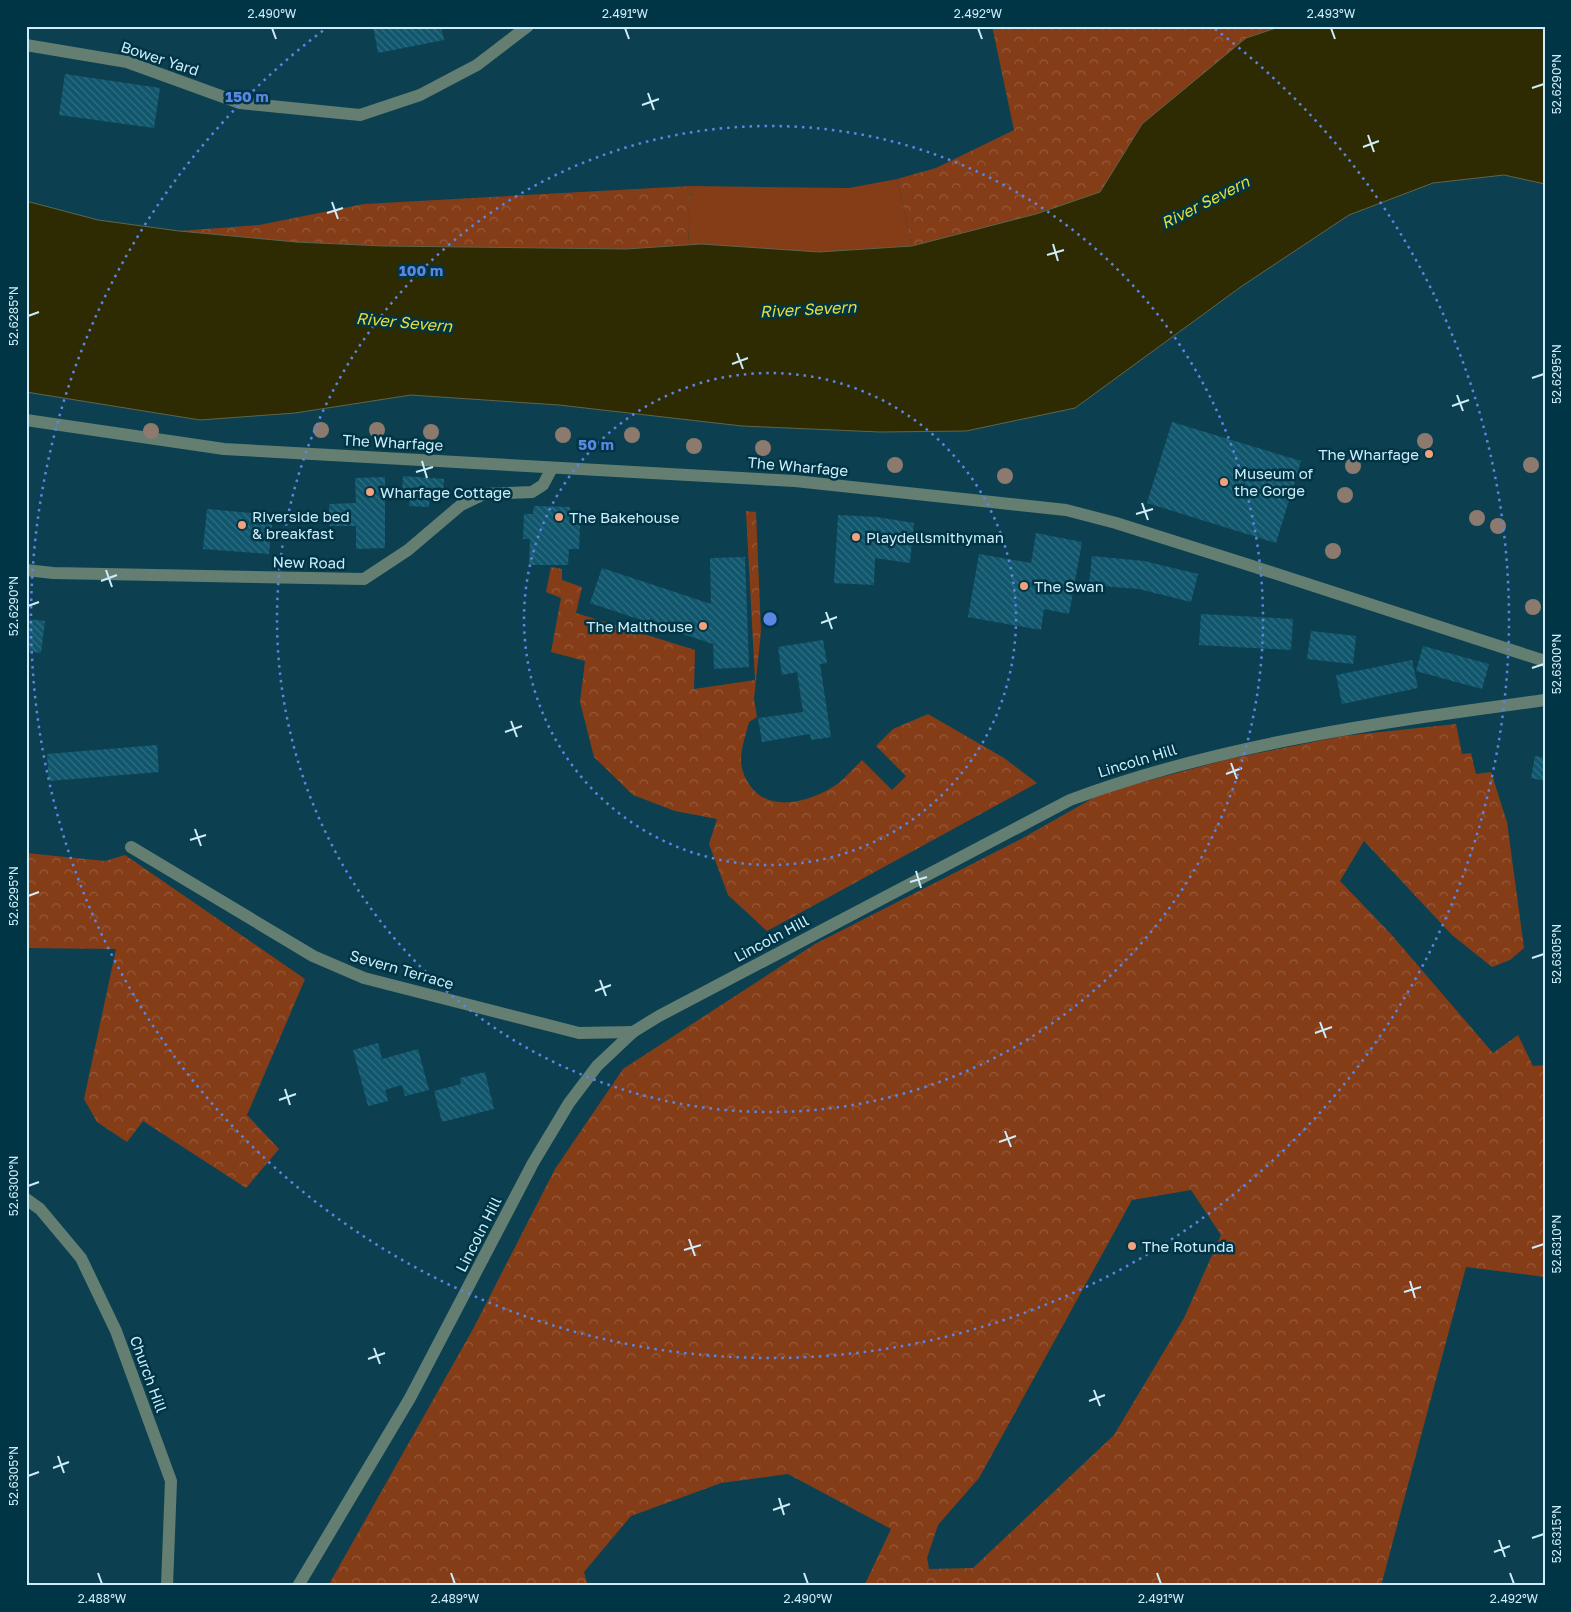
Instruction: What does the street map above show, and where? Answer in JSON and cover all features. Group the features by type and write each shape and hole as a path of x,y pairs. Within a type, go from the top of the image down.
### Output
{"street":[{"name":"Bower Yard","path":"26,45 127,62 240,103 360,115 428,91 476,65 528,26"},
{"name":"The Wharfage","path":"26,420 224,449 795,481 1066,510 1173,541 1545,661"},
{"name":"New Road","path":"26,570 53,573 364,579 408,550 460,505 484,494 532,492 543,485 552,468"},
{"name":"Lincoln Hill","path":"298,1586 410,1398 533,1163 569,1103 597,1066 633,1032 686,1001 1070,800 1139,775 1226,752 1381,722 1545,700"},
{"name":"Severn Terrace","path":"131,848 313,956 364,978 579,1033 633,1032"},
{"name":"Church Hill","path":"26,1199 40,1209 81,1258 116,1331 171,1482 167,1586"}],"green space":[{"path":"992,26 1282,26 1246,38 1191,84 1114,171 1100,192 1036,214 912,246 897,179 936,168 1014,130"},
{"path":"897,179 912,246 819,252 688,245 691,186 849,188"},
{"path":"691,186 688,245 626,249 384,246 296,242 179,231 259,225 364,204"},
{"path":"746,511 756,512 761,631 754,699 757,717 749,722 743,746 741,765 749,784 758,794 777,802 799,801 811,798 840,782 862,760 892,790 906,776 876,746 893,729 928,714 1004,758 1037,783 767,931 728,895 709,844 717,819 675,811 633,795 594,757 580,702 585,661 551,652 561,598 546,592 551,567 562,569 562,580 582,587 576,613 695,650 694,689 755,680"},
{"path":"1456,724 1462,754 1471,753 1476,774 1491,772 1507,822 1524,948 1510,960 1492,967 1452,935 1364,841 1340,881 1390,933 1493,1053 1518,1035 1533,1066 1545,1065 1545,1277 1466,1267 1381,1586 864,1586 891,1529 788,1474 721,1483 631,1516 584,1572 588,1586 328,1586 473,1329 555,1169 623,1069 815,944 1021,839 1102,793 1229,759 1343,736","holes":["1191,1190 1221,1235 1184,1318 1114,1435 973,1568 929,1569 927,1558 938,1525 979,1478 1132,1200"]},
{"path":"26,853 105,861 125,855 305,979 247,1115 279,1149 246,1188 143,1121 127,1142 97,1122 84,1099 116,949 26,948"}],"water":[{"name":"River Severn","path":"1282,26 1545,26 1545,184 1504,175 1433,183 1349,215 1242,286 1075,408 966,431 880,432 742,426 559,405 411,395 295,413 200,420 26,392 26,201 98,220 179,231 296,242 384,246 626,249 701,244 819,252 912,246 1036,214 1100,192 1142,124 1246,38"}],"building":[{"path":"373,26 441,26 444,40 378,53"},
{"path":"65,74 160,88 154,128 59,115"},
{"name":"Museum of the Gorge","path":"1172,422 1301,461 1276,543 1147,503"},
{"path":"403,476 444,479 443,494 430,494 429,507 409,506 410,495 402,494"},
{"path":"385,477 385,548 356,549 356,526 330,526 329,504 356,503 355,478"},
{"path":"534,506 570,507 569,523 580,523 579,549 569,549 568,565 529,565 530,539 523,539 524,514 533,514"},
{"path":"207,509 273,515 269,554 203,549"},
{"name":"Playdellsmithyman","path":"838,515 877,517 914,523 910,563 875,558 874,585 834,583"},
{"name":"The Swan","path":"1036,533 1082,542 1069,614 1044,609 1041,630 968,617 979,554 1031,563"},
{"path":"1092,556 1144,561 1198,574 1191,602 1139,589 1089,585"},
{"name":"The Malthouse","path":"745,557 749,667 714,669 713,644 590,603 602,568 711,604 710,558"},
{"path":"1201,614 1293,619 1291,650 1199,645"},
{"path":"26,619 45,621 41,653 26,651"},
{"path":"1311,631 1356,636 1353,664 1307,659"},
{"path":"823,640 827,663 820,664 831,737 811,740 810,734 762,742 758,718 803,712 797,672 782,675 778,647"},
{"path":"1423,646 1489,664 1482,689 1416,671"},
{"path":"1412,660 1418,688 1342,704 1336,675"},
{"path":"157,745 159,772 49,781 47,754"},
{"path":"1535,756 1545,758 1545,781 1531,778"},
{"path":"378,1043 382,1059 418,1049 429,1090 405,1096 402,1085 385,1090 388,1101 368,1106 353,1050"},
{"path":"485,1072 494,1109 442,1122 434,1091 461,1084 460,1078"}],"place":[{"name":"The Wharfage","path":"1429,454"},
{"name":"Museum of the Gorge","path":"1224,482"},
{"name":"Wharfage Cottage","path":"370,492"},
{"name":"The Bakehouse","path":"559,517"},
{"name":"Riverside bed & breakfast","path":"242,525"},
{"name":"Playdellsmithyman","path":"856,537"},
{"name":"The Swan","path":"1024,586"},
{"name":"The Malthouse","path":"703,626"},
{"name":"The Rotunda","path":"1132,1246"}]}
